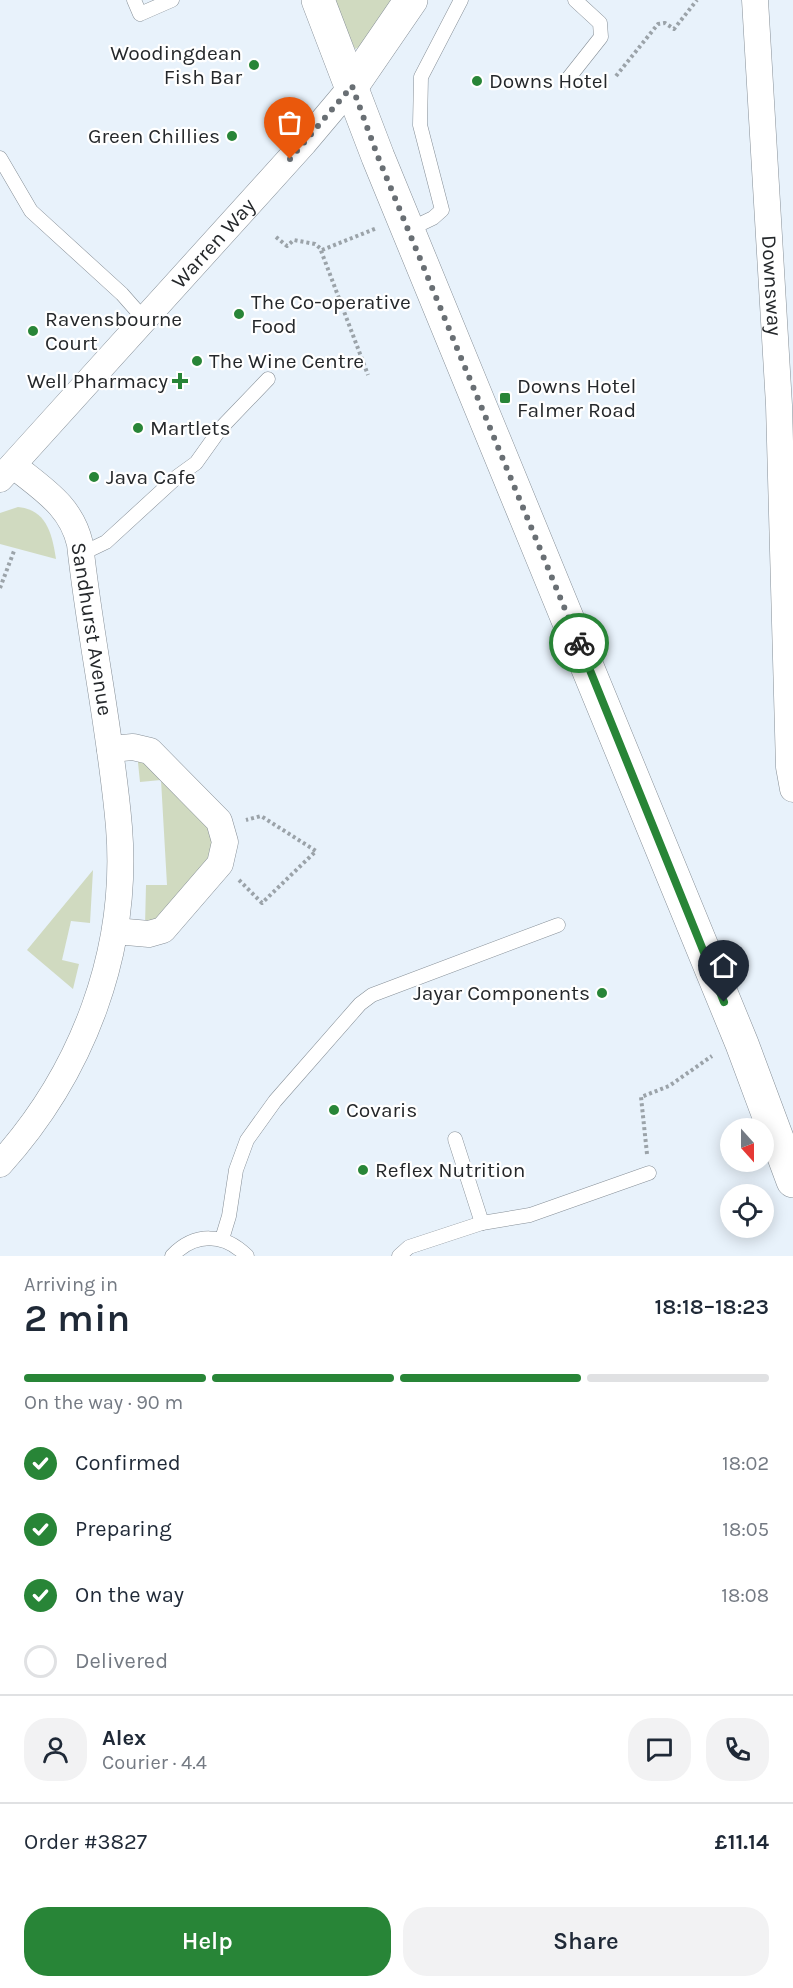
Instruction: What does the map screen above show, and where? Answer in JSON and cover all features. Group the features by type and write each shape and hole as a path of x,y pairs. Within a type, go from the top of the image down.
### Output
{"main road":[{"path":"318,0 352,86 393,229 737,1033 793,1181"},
{"path":"352,86 411,0"}],"street":[{"name":"Downsway","path":"755,0 786,402 789,767 793,789"},
{"name":"Warren Way","path":"6,472 314,132 352,86"},
{"name":"Sandhurst Avenue","path":"0,1164 44,1107 81,1044 101,992 115,931 119,893 119,828 110,749 75,526 64,508 6,472"},
{"path":"110,749 142,747 150,751 213,813 223,830 225,848 220,864 163,930 149,934 115,931"}],"lane":[{"path":"134,0 140,14 172,0"},
{"path":"393,229 433,219 442,210 420,125 421,77 461,0"},
{"path":"567,80 602,37 600,23 574,0"},
{"path":"0,159 31,211 122,294 144,319"},
{"path":"81,554 106,542 178,476 196,463 221,428 268,379"},
{"path":"222,1239 229,1216 236,1170 247,1140 274,1101 365,1000 558,925"},
{"path":"455,1138 482,1223"},
{"path":"399,1256 409,1247 482,1223 530,1215 649,1173"},
{"path":"172,1256 184,1244 205,1238 222,1239 246,1256"}],"path":[{"path":"616,76 658,24 665,23 674,29 698,0"},
{"path":"322,250 393,229"},
{"path":"276,237 287,246 294,240 315,244 322,250 368,375"},
{"path":"0,588 14,551"},
{"path":"220,864 262,903 316,851 261,816 223,830"},
{"path":"649,1173 640,1097 669,1086 712,1056"}],"green space":[{"path":"333,0 392,0 359,47 355,49"},
{"path":"18,507 28,509 42,518 50,532 56,559 0,544 0,513"},
{"path":"137,753 208,817 219,845 163,918 145,926 146,885 167,885 161,780 140,782"},
{"path":"93,870 90,923 71,921 62,960 79,964 73,989 27,950"}],"way so far":[{"path":"290,159 352,86 378,157 579,643"}],"place":[{"name":"Woodingdean Fish Bar","path":"254,65"},
{"name":"Downs Hotel","path":"477,81"},
{"name":"Green Chillies","path":"232,136"},
{"name":"The Co-operative Food","path":"239,314"},
{"name":"Ravensbourne Court","path":"33,331"},
{"name":"The Wine Centre","path":"197,361"},
{"name":"Well Pharmacy","path":"180,381"},
{"name":"Downs Hotel Falmer Road","path":"505,398"},
{"name":"Martlets","path":"138,428"},
{"name":"Java Cafe","path":"94,477"},
{"name":"Jayar Components","path":"602,993"},
{"name":"Covaris","path":"334,1110"},
{"name":"Reflex Nutrition","path":"363,1170"}],"route":[{"path":"579,643 724,1002"}]}
